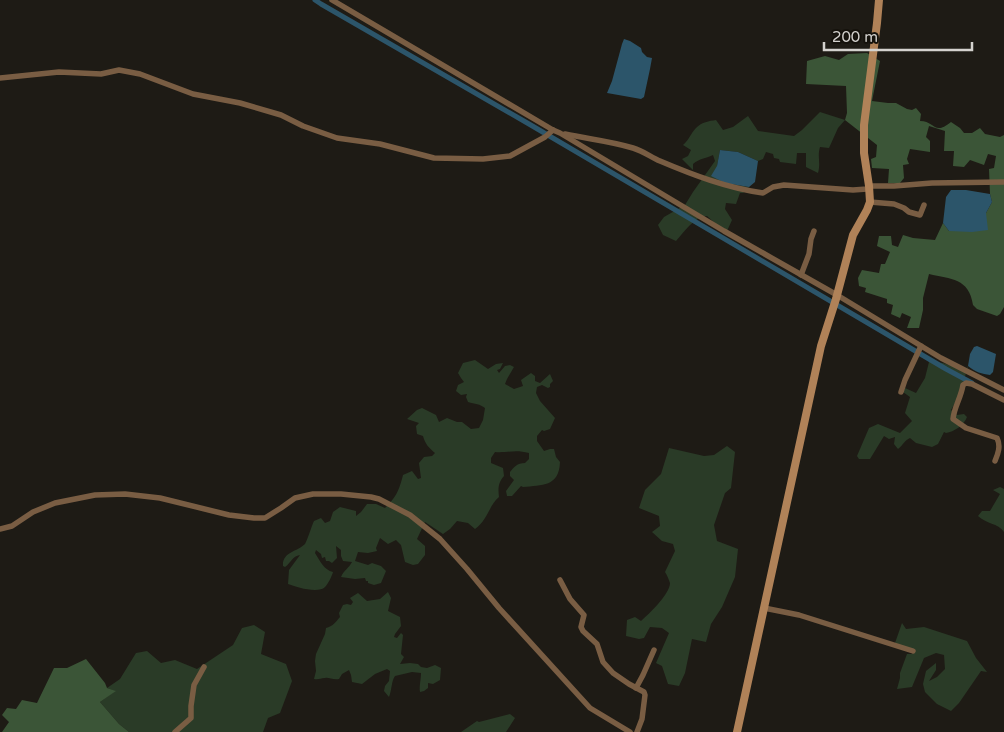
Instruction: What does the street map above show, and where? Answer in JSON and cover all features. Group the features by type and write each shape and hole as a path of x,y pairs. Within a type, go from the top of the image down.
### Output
{"main road":[{"path":"737,732 821,346 853,235 868,210 870,202 870,186 864,153 864,125 879,0"}],"street":[{"path":"332,0 550,134"},
{"path":"0,78 59,72 101,74 119,70 140,74 193,94 240,103 281,115 303,126 337,138 380,144 434,158 484,159 510,156 550,134 560,133 586,139 602,140 633,148 658,160 726,186 763,194 773,188 784,185 853,190 870,186 1004,182"},
{"path":"560,133 801,275 835,300 919,351 941,358 1004,390"},
{"path":"870,202 894,204 909,212 920,214 924,205"},
{"path":"801,275 809,254 814,232"},
{"path":"901,392 919,351"},
{"path":"995,462 999,443 997,438 966,428 953,419 953,412 962,395 963,385 966,383 972,384 1004,400"},
{"path":"0,529 12,526 33,512 55,503 95,495 125,494 160,498 254,518 265,518 295,498 313,494 341,494 379,499 410,515 440,539 468,569 499,608 590,708 630,732"},
{"path":"560,580 570,599 584,615 581,626 583,631 598,644 603,662 613,673 644,692 642,719 636,732"},
{"path":"764,608 799,615 912,652"},
{"path":"636,688 654,650"},
{"path":"174,732 191,718 194,685 204,667"}],"green space":[{"path":"867,53 880,61 872,101 896,103 912,110 916,108 921,114 920,121 938,128 951,122 964,133 972,133 980,128 985,134 1000,137 1004,135 1004,307 997,316 977,309 973,305 968,289 958,281 929,274 923,298 923,310 919,328 907,328 911,317 902,313 900,318 891,314 893,305 887,303 887,299 865,292 866,288 859,286 858,278 862,270 879,273 881,264 885,264 890,252 877,246 879,236 891,236 892,245 898,247 903,235 935,240 943,223 949,231 986,213 992,202 989,169 994,168 996,156 988,154 984,165 970,160 964,167 953,166 954,151 944,151 945,131 929,126 926,137 930,141 930,152 910,149 907,159 909,164 903,165 904,178 900,183 888,183 889,169 872,168 871,159 876,157 877,145 845,120 847,113 846,86 806,84 807,61 825,56 839,60 848,54"},
{"path":"820,112 845,120 838,128 829,148 820,147 818,173 806,167 806,153 797,153 796,164 780,162 779,159 774,158 773,154 766,152 763,159 758,161 738,152 720,150 717,166 725,183 749,187 743,193 740,193 736,204 726,203 725,209 732,220 727,231 707,216 694,222 676,241 663,235 658,225 664,217 685,205 715,161 713,155 700,160 693,164 693,170 682,159 688,156 691,150 683,145 698,126 716,120 723,130 733,127 748,116 758,131 794,136"},
{"path":"475,360 488,369 496,364 503,363 500,369 497,370 499,373 505,366 510,365 514,367 505,384 514,389 523,386 521,380 531,373 535,376 535,381 540,383 550,374 553,381 550,387 542,385 537,387 536,393 540,401 555,418 550,429 542,430 537,436 537,441 544,451 554,449 556,457 560,462 559,470 553,480 543,485 521,486 512,496 507,496 506,491 514,480 510,476 510,472 516,466 525,463 529,459 529,453 520,451 495,452 491,458 491,463 503,468 504,476 499,486 499,497 483,521 475,529 468,523 457,521 443,534 425,522 417,539 425,546 425,555 418,564 413,565 405,562 401,545 396,540 388,544 380,538 376,548 377,551 368,553 358,552 355,561 381,566 386,571 381,583 374,585 368,583 365,578 341,577 352,562 343,561 341,550 336,546 337,558 332,563 326,561 325,557 322,558 321,554 316,550 315,553 325,567 333,572 325,587 312,590 288,584 289,570 300,555 295,557 285,567 283,566 283,561 287,555 305,544 314,521 321,518 325,523 330,521 333,512 340,507 356,511 356,516 367,504 376,504 385,508 397,493 403,475 412,471 418,479 421,478 419,463 424,457 432,456 435,453 428,446 423,436 417,434 416,426 419,423 407,419 417,410 422,408 436,415 439,422 447,418 462,422 471,429 479,428 483,420 485,408 468,402 467,394 461,395 456,391 458,385 464,382 458,373 463,363"},
{"path":"929,362 943,363 965,370 968,366 960,394 951,410 957,415 964,414 967,417 964,423 952,431 944,432 938,444 932,447 916,443 910,438 898,449 894,444 895,437 889,439 884,436 870,459 859,459 857,456 869,428 878,424 900,433 912,421 905,413 910,397 903,392 905,388 916,393 925,378"},
{"path":"727,446 735,452 731,488 725,493 714,525 717,541 738,549 735,577 722,607 711,624 706,642 692,639 685,673 679,686 668,684 662,666 656,663 669,633 662,628 650,627 644,638 639,639 626,636 627,620 635,617 641,621 667,593 670,583 665,572 675,551 673,544 662,541 652,532 660,526 659,516 639,508 645,490 661,474 669,448 704,456 714,455"},
{"path":"1000,487 1004,489 1004,532 999,527 978,516 982,511 990,511 1000,494 993,490"},
{"path":"388,592 391,598 388,611 400,617 401,626 394,637 397,638 401,633 403,635 401,654 404,657 400,664 418,664 421,667 427,668 435,665 441,668 440,680 433,684 428,683 428,688 420,692 421,673 412,672 395,676 389,697 384,691 389,681 390,671 387,669 375,674 362,684 352,682 349,670 342,674 339,679 314,679 316,654 326,628 334,624 340,617 339,613 343,605 351,605 353,602 350,598 358,593 367,601 380,599"},
{"path":"902,623 906,629 924,627 967,641 976,658 987,672 981,671 959,703 951,711 937,704 925,692 923,684 926,671 936,663 936,670 929,681 937,677 945,669 944,655 936,653 924,658 912,687 897,689 900,673 907,654 912,654 914,651 895,643"},
{"path":"254,625 265,632 261,654 286,664 292,681 280,713 268,718 263,732 129,732 119,724 100,702 115,691 107,688 120,679 136,653 147,651 161,663 175,660 197,669 233,645 242,628"},
{"path":"86,659 107,688 116,691 100,702 119,724 129,732 2,732 9,722 2,715 7,708 16,709 22,700 37,703 54,668 67,668"},
{"path":"510,714 515,718 506,732 461,732 477,721"}],"water":[{"path":"624,39 641,48 647,57 652,58 644,97 641,99 607,93"},
{"path":"720,150 738,152 758,161 755,182 749,187 725,183 711,176 717,166"},
{"path":"951,190 966,190 990,194 992,202 986,213 988,230 972,232 949,231 943,223 946,197"},
{"path":"977,346 996,354 993,372 990,375 973,370 968,366 970,354 974,347"}],"waterway":[{"path":"315,0 972,383"}]}
